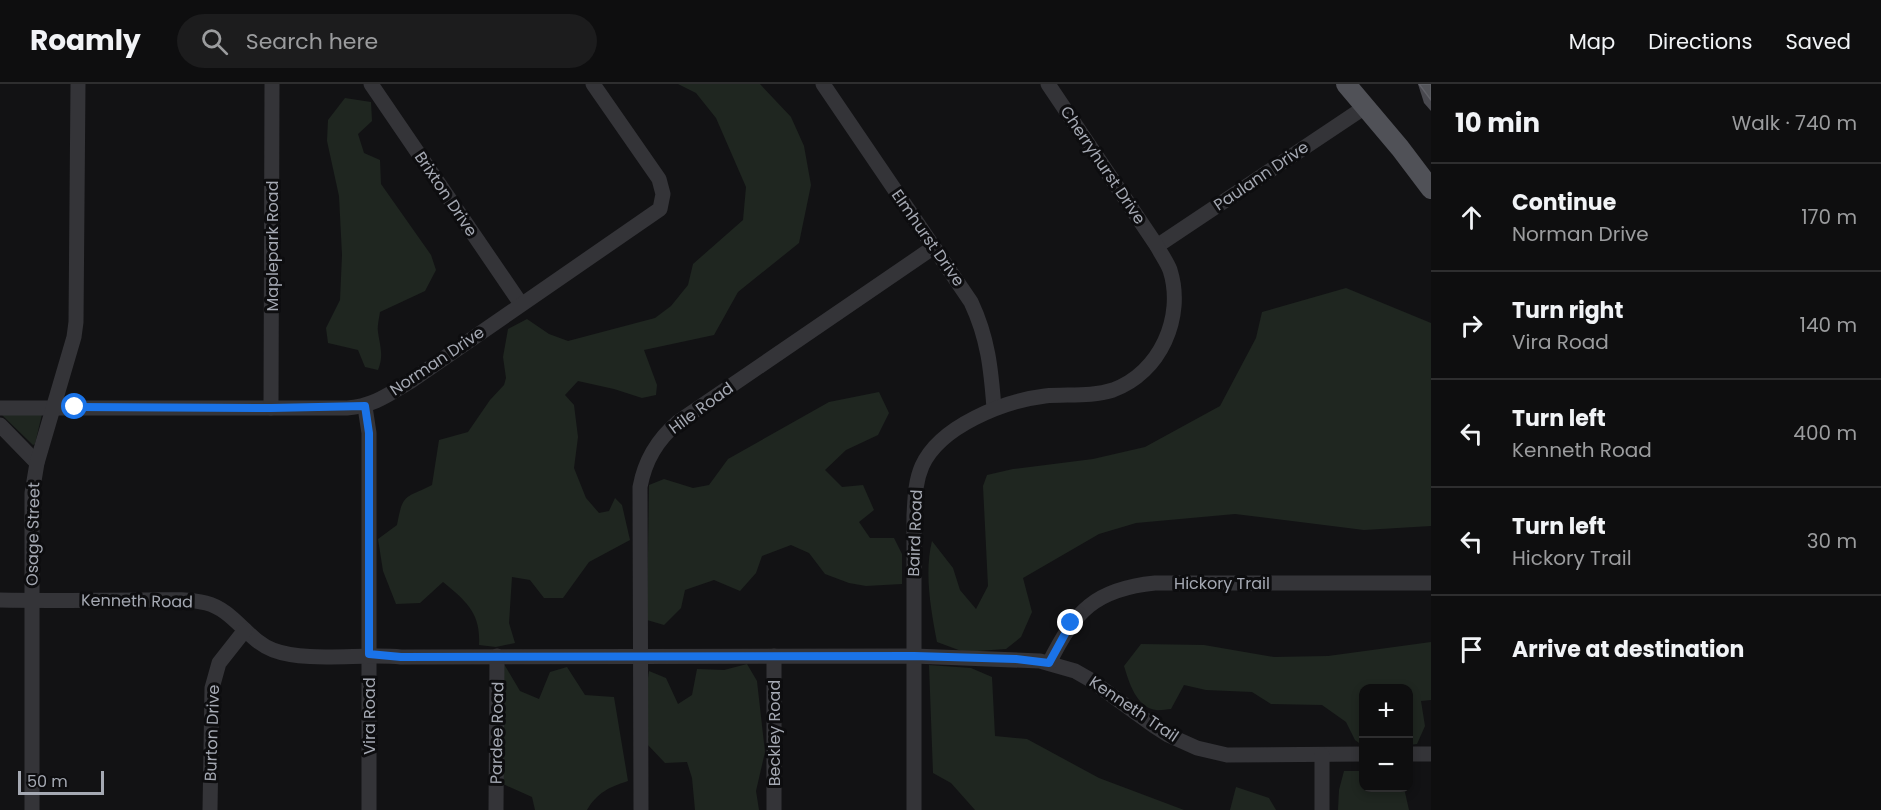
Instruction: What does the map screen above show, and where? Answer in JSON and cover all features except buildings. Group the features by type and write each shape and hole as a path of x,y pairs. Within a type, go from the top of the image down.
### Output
{"main road":[{"path":"1346,84 1431,189"}],"street":[{"name":"Osage Street","path":"32,810 32,493 37,463 74,337 77,306 78,84"},
{"name":"Maplepark Road","path":"271,408 272,84"},
{"name":"Brixton Drive","path":"371,84 521,304"},
{"name":"Norman Drive","path":"0,408 365,406 411,381 656,213 662,204 663,194 659,179 593,84"},
{"name":"Elmhurst Drive","path":"823,84 962,287 978,316 990,360 994,408"},
{"name":"Cherryhurst Drive","path":"1048,84 1157,246"},
{"name":"Paulann Drive","path":"1157,246 1365,106"},
{"name":"Baird Road","path":"914,810 914,515 918,477 923,463 946,437 994,408 1045,396 1104,392 1122,386 1141,373 1154,360 1166,341 1175,306 1174,286 1169,269 1157,246"},
{"name":"Hile Road","path":"641,810 640,487 645,466 656,445 678,422 934,247"},
{"name":"Vira Road","path":"365,406 369,433 369,810"},
{"path":"0,425 37,463"},
{"name":"Hickory Trail","path":"1049,663 1062,637 1079,614 1096,600 1135,585 1155,583 1431,583"},
{"name":"Kenneth Road","path":"0,600 188,600 206,603 221,610 256,641 290,655 353,657 369,654 401,657 914,656 1016,659 1049,663"},
{"name":"Burton Drive","path":"210,810 212,688 219,663 245,630"},
{"name":"Pardee Road","path":"496,810 497,656"},
{"name":"Beckley Road","path":"774,656 774,810"},
{"name":"Kenneth Trail","path":"1049,663 1075,671 1089,679 1161,731 1197,748 1227,755 1359,754"},
{"path":"1413,754 1431,754"},
{"path":"1322,755 1322,810"}],"shaded area":[{"path":"678,84 760,84 791,117 804,146 811,185 799,243 738,292 714,335 644,350 657,385 656,395 642,398 578,381 565,395 574,405 578,437 574,468 586,498 599,513 609,511 615,498 622,505 630,540 589,562 563,598 544,598 530,580 512,577 509,623 515,643 496,647 479,645 475,616 459,595 443,582 420,603 396,604 383,571 378,539 397,525 401,507 406,498 432,485 439,440 468,432 490,400 504,385 506,378 503,357 508,329 527,319 549,334 568,341 655,318 671,306 688,285 693,264 743,220 746,187 716,118 696,93"},
{"path":"345,98 371,102 372,121 358,134 364,153 380,160 381,184 431,255 436,270 425,291 380,312 378,330 381,355 378,370 365,367 358,350 328,343 326,328 340,300 342,255 339,196 327,141 328,120"},
{"path":"1346,288 1431,323 1431,526 1364,530 1235,514 1136,523 1099,534 1023,578 1032,612 1021,637 1006,649 964,652 937,642 928,579 932,541 953,568 960,590 976,609 988,586 983,486 987,475 1013,469 1093,459 1145,447 1220,406 1256,338 1262,312"},
{"path":"879,392 889,413 878,435 846,450 825,470 842,487 863,485 874,510 859,522 870,538 894,538 902,554 902,584 866,586 849,583 825,574 809,553 791,545 762,556 756,573 740,591 714,580 685,590 681,608 664,625 647,620 649,485 664,479 693,488 709,485 728,459 829,402"},
{"path":"42,414 33,445 2,415"},
{"path":"1431,642 1431,700 1421,701 1425,726 1417,744 1413,744 1413,684 1359,684 1359,743 1355,740 1346,722 1322,705 1271,704 1252,692 1206,690 1184,685 1171,709 1149,708 1134,693 1124,666 1141,644 1204,645 1274,657 1328,656"},
{"path":"504,664 520,691 539,699 550,672 567,667 585,695 614,697 628,781 604,791 587,810 535,810 532,797 503,784"},
{"path":"747,664 757,681 765,752 756,791 759,810 695,810 692,778 687,762 665,763 648,745 646,692 649,671 666,678 678,704 692,695 697,669 724,670"},
{"path":"929,665 971,668 992,677 995,736 1027,739 1099,778 1184,810 975,810 951,783 933,773"},
{"path":"1344,771 1359,771 1359,792 1405,792 1409,810 1338,810 1339,790"},
{"path":"1236,787 1269,798 1276,810 1230,810"}],"route":[{"path":"75,407 347,408 365,406 369,433 369,654 401,657 914,656 1016,659 1049,663 1071,623"}]}
